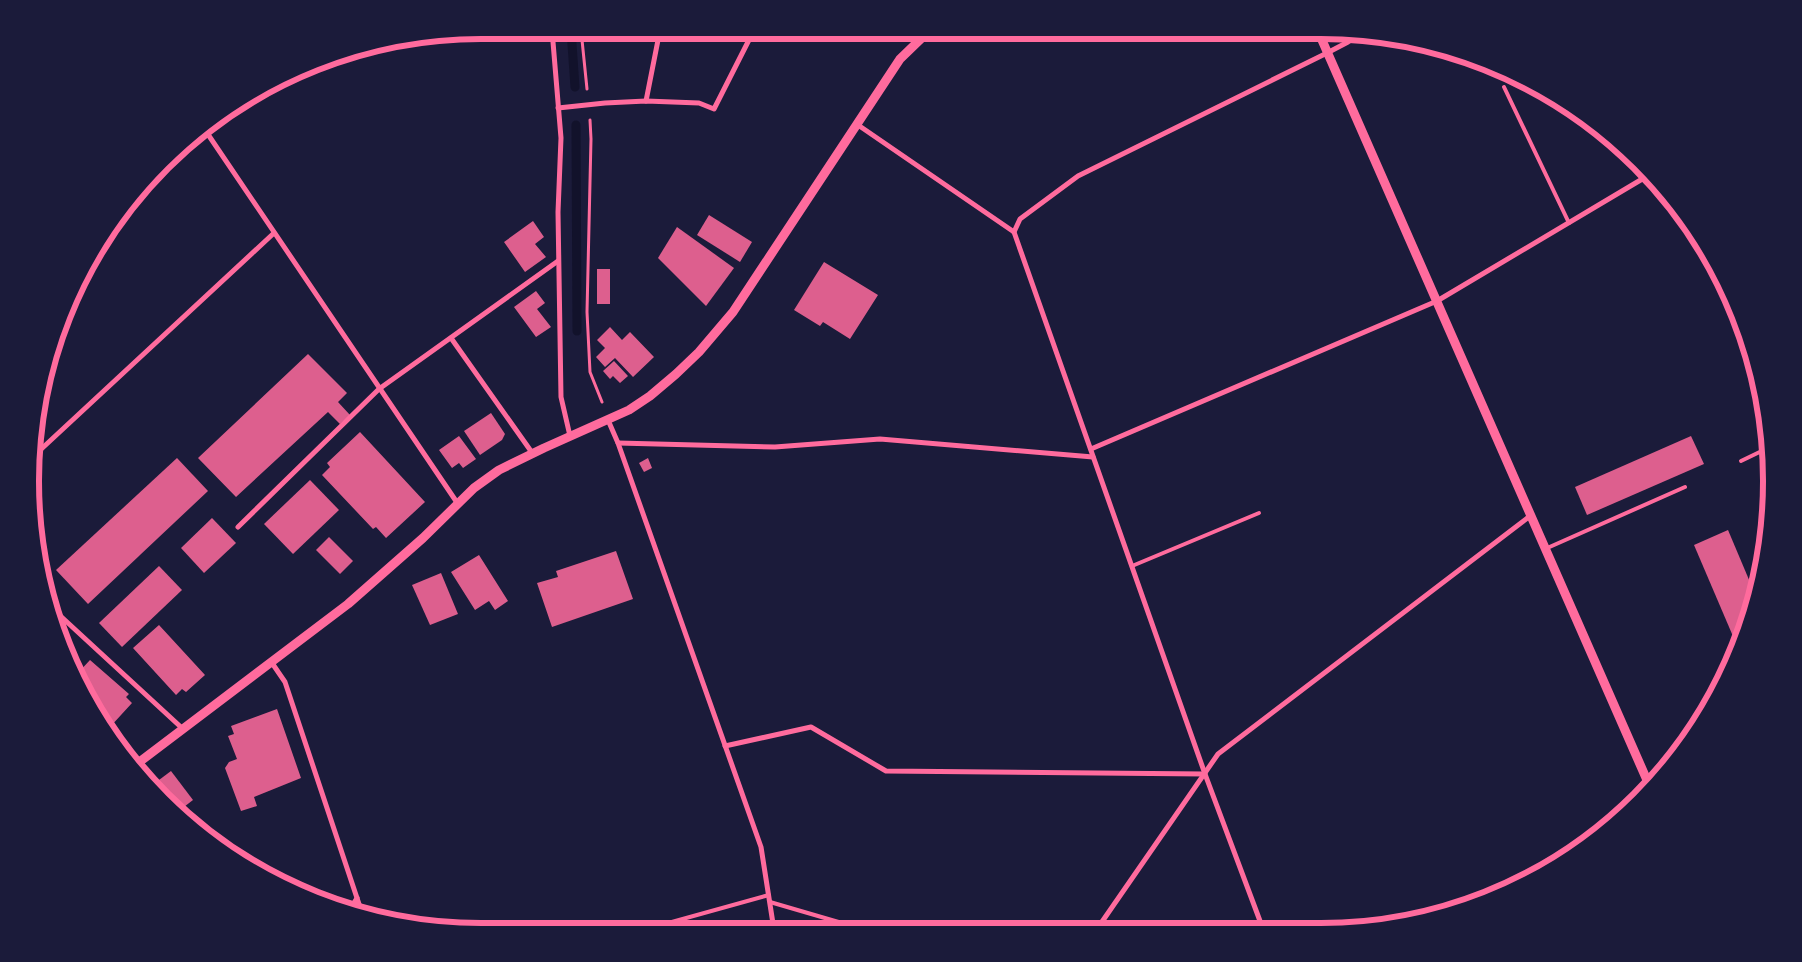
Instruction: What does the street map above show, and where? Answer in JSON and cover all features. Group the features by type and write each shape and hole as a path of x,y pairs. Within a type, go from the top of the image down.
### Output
{"street":[{"path":"553,39 561,138 558,212 561,397 570,436"},
{"path":"646,101 658,39"},
{"path":"558,108 646,101 699,103 714,110 750,39"},
{"path":"139,762 348,604 423,538 474,488 499,470 629,410 650,396 700,352 733,312 900,59 921,39"},
{"path":"1321,39 1647,780"},
{"path":"1014,232 1020,219 1078,176 1350,40"},
{"path":"858,125 1014,232 1205,774 1260,923"},
{"path":"207,134 458,504"},
{"path":"1091,449 1437,301 1644,179"},
{"path":"40,450 274,233"},
{"path":"238,527 379,389 558,261"},
{"path":"451,338 533,454"},
{"path":"608,420 618,443 761,847 773,923"},
{"path":"618,443 775,447 880,439 1093,457"},
{"path":"1101,923 1218,754 1530,516"},
{"path":"60,617 184,730"},
{"path":"272,663 285,682 360,906"},
{"path":"726,746 811,727 886,771 1205,774"},
{"path":"353,904 357,898"}],"lane":[{"path":"1504,87 1569,224"},
{"path":"1741,461 1762,451"},
{"path":"1545,549 1685,488"},
{"path":"1132,566 1259,513"},
{"path":"668,923 769,895"},
{"path":"770,902 842,923"}],"path":[{"path":"582,39 591,139 587,312 589,363 590,372 603,405"}],"building":[{"path":"709,215 752,242 740,262 697,235"},
{"path":"533,221 544,237 535,244 546,257 525,272 504,242"},
{"path":"677,227 734,268 706,306 658,258"},
{"path":"824,262 878,295 850,339 823,322 820,326 794,310"},
{"path":"597,269 610,269 610,304 597,304"},
{"path":"536,291 545,303 537,309 551,327 536,337 514,307"},
{"path":"610,327 622,340 630,332 654,357 633,377 615,358 605,367 596,357 605,348 597,340"},
{"path":"308,354 347,393 338,402 350,415 340,424 328,412 236,497 198,458"},
{"path":"614,361 628,376 620,383 613,376 610,379 603,371"},
{"path":"491,413 505,434 502,440 480,455 464,431"},
{"path":"360,432 425,502 386,538 376,527 373,529 322,475 330,467 327,463"},
{"path":"459,436 476,459 463,468 459,463 452,468 439,450"},
{"path":"1691,436 1704,464 1587,515 1575,487"},
{"path":"177,458 208,491 88,604 56,570"},
{"path":"648,458 652,468 644,472 639,463"},
{"path":"310,480 339,510 293,554 264,524"},
{"path":"212,518 236,543 204,573 181,548"},
{"path":"1728,530 1751,584 1734,639 1694,545"},
{"path":"329,537 353,561 340,574 316,550"},
{"path":"616,551 633,599 552,627 537,583 558,577 556,571"},
{"path":"479,555 508,601 495,610 489,601 475,610 451,572"},
{"path":"159,566 182,590 122,647 99,623"},
{"path":"441,573 458,614 430,625 412,585"},
{"path":"159,625 205,675 186,692 182,689 176,695 133,648"},
{"path":"90,660 129,694 126,697 132,703 112,725 98,702 81,670"},
{"path":"277,709 301,778 254,797 257,806 241,811 225,768 229,762 237,759 228,736 234,734 231,726"},
{"path":"171,771 193,800 183,808 156,782"}],"waterway":[{"path":"572,39 575,87"},
{"path":"576,125 577,331"}]}
